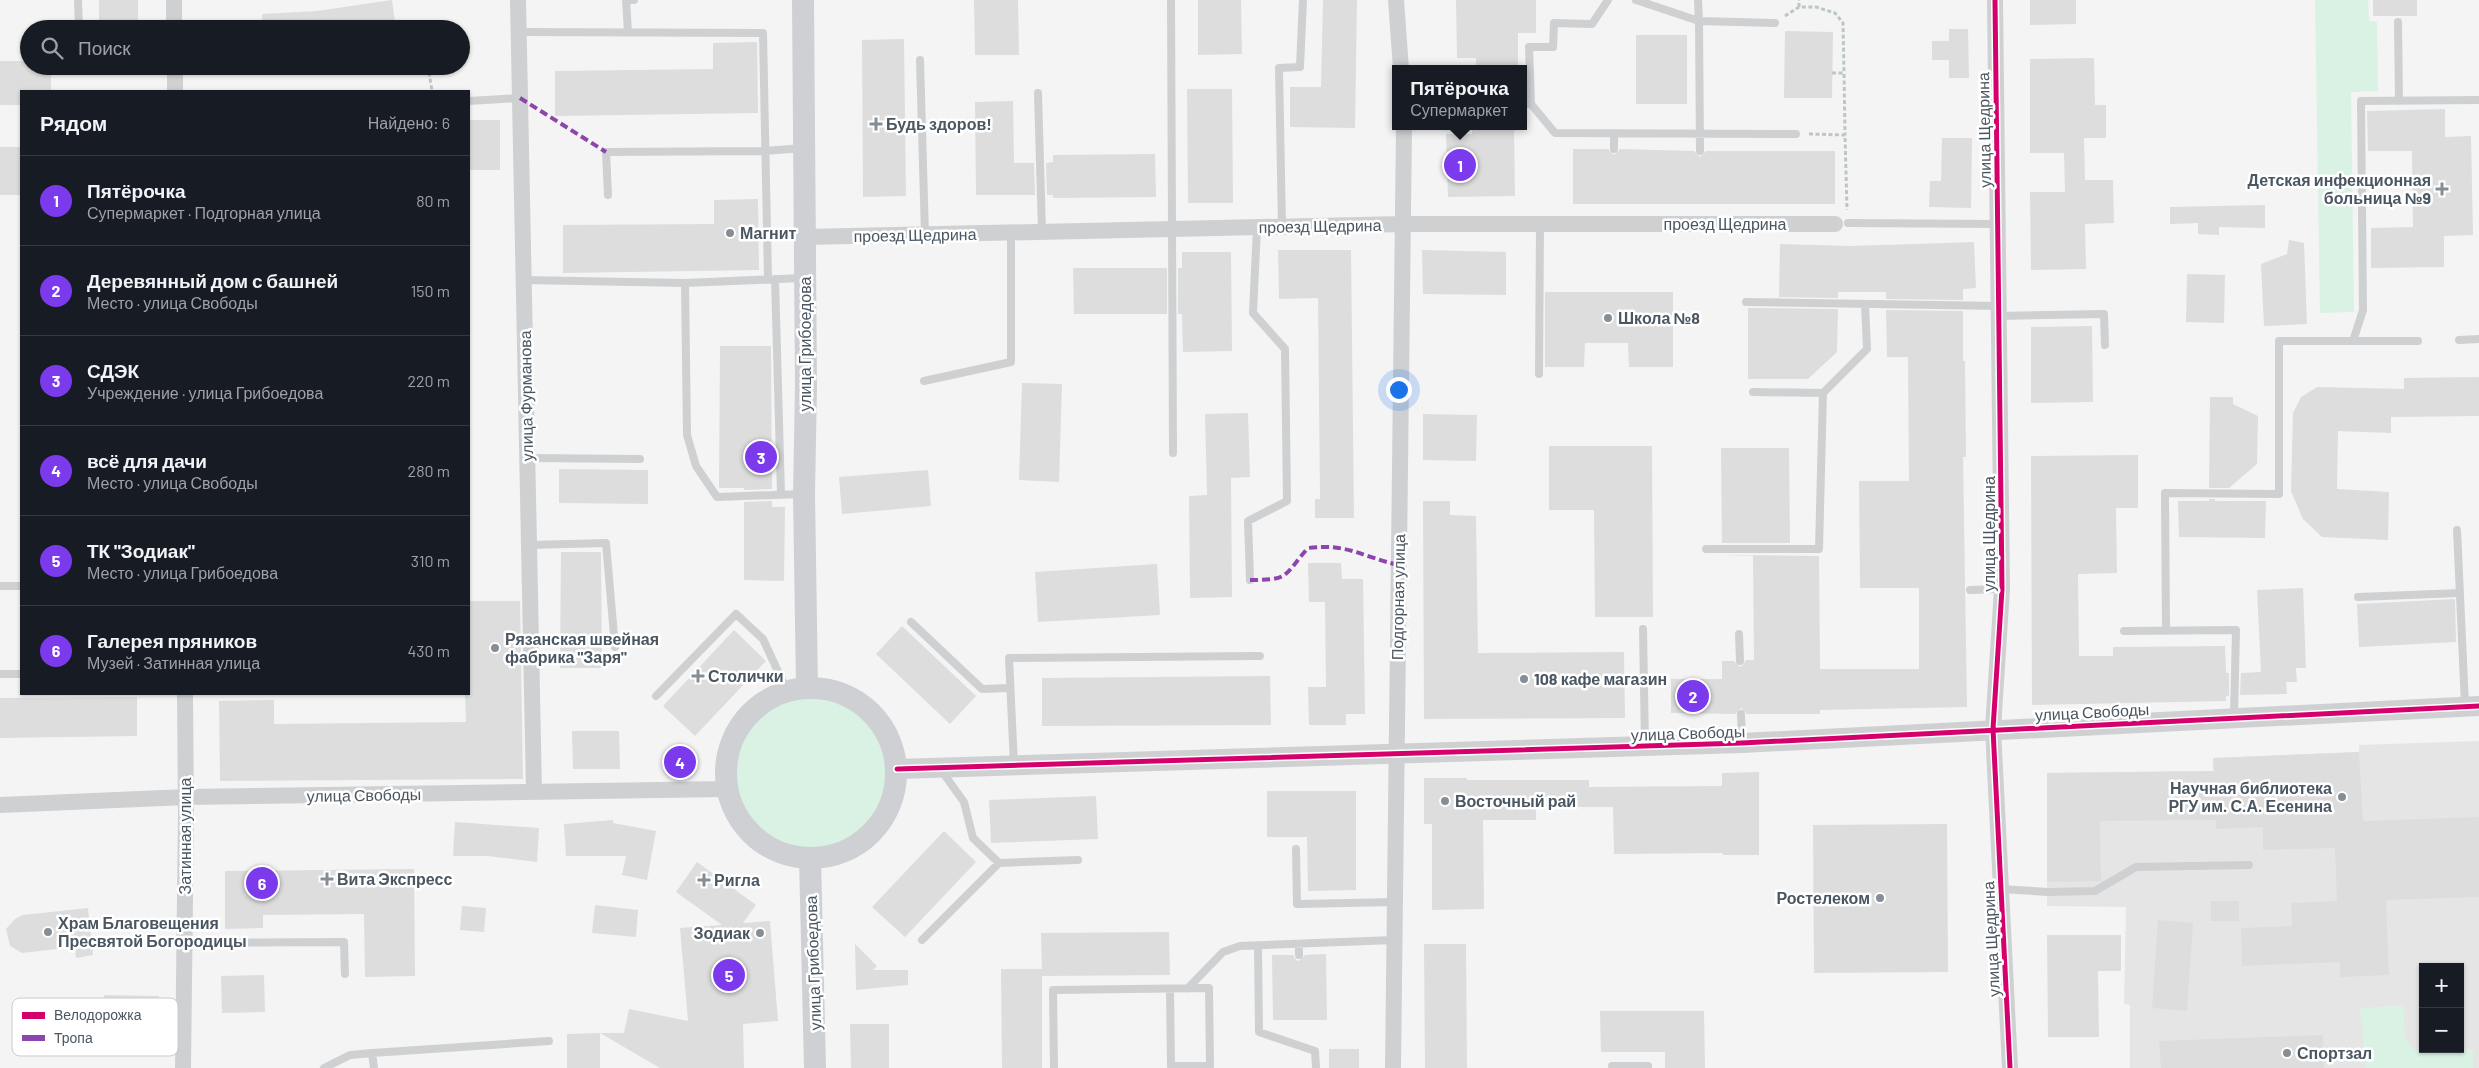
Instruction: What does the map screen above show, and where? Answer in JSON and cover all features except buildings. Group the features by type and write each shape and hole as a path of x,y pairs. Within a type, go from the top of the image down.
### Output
{"main road":[{"name":"улица Грибоедова","path":"797,689 804,494 804,0"},
{"path":"797,689 829,689 858,701 878,720 892,744 897,769 892,803 878,826 858,845 836,855 810,858 777,851 757,839 738,817 727,789 727,759 735,733 761,703 797,689"},
{"name":"улица Грибоедова","path":"810,858 815,1068"}],"street":[{"path":"174,0 174,20"},
{"name":"улица Фурманова","path":"518,0 534,792"},
{"path":"1396,0 1401,65"},
{"name":"улица Щедрина","path":"1995,0 2002,589 1993,730 2010,1068"},
{"path":"175,75 175,90"},
{"name":"Подгорная улица","path":"1393,1068 1404,130"},
{"name":"проезд Щедрина","path":"805,237 1403,224 1841,224"},
{"name":"Затинная улица","path":"183,1068 186,797 185,695"},
{"name":"улица Свободы","path":"897,769 1646,747 2472,707"},
{"name":"улица Свободы","path":"0,805 186,797 727,789"}],"lane":[{"path":"78,0 79,20"},
{"path":"628,32 626,0 634,0"},
{"path":"1171,0 1173,453"},
{"path":"1282,227 1279,68 1300,67 1303,0"},
{"path":"1608,0 1592,24 1554,23 1553,47 1529,47 1527,104 1556,133 1796,134"},
{"path":"1636,0 1699,21 1776,23"},
{"path":"1698,0 1700,151"},
{"path":"2398,22 2399,101"},
{"path":"519,32 763,33 765,151 781,494"},
{"path":"920,60 925,235"},
{"path":"1038,93 1042,232"},
{"path":"470,101 520,98"},
{"path":"2353,341 2364,310 2361,101 2479,100"},
{"path":"1614,134 1614,149"},
{"path":"608,195 606,152 765,151 805,148"},
{"path":"1539,374 1540,224"},
{"path":"1841,224 1998,224"},
{"path":"1250,580 1248,521 1286,501 1285,349 1254,313 1257,227"},
{"path":"924,381 1011,362 1011,233"},
{"path":"524,280 685,283 805,278"},
{"path":"685,283 687,435 696,466 717,497 804,494"},
{"path":"1746,302 1865,304 2104,314 2105,345"},
{"path":"1706,549 1819,549 1823,393 1867,349 1865,304"},
{"path":"2459,340 2479,340"},
{"path":"2166,631 2165,493 2279,494 2279,341 2418,341"},
{"path":"1753,392 1823,393"},
{"path":"528,458 640,459"},
{"path":"2457,530 2460,592 2472,707"},
{"path":"529,545 606,543 615,648"},
{"path":"0,586 20,586"},
{"path":"1970,590 2002,589"},
{"path":"2358,597 2460,592"},
{"path":"656,696 736,614 763,639 797,689"},
{"path":"911,622 982,690 1010,688"},
{"path":"1643,629 1646,747"},
{"path":"2124,631 2236,630 2234,718"},
{"path":"1739,634 1740,660"},
{"path":"1014,767 1009,658 1260,656"},
{"path":"0,674 20,674"},
{"path":"1741,714 1742,743"},
{"path":"940,768 964,802 973,838 999,863"},
{"path":"1296,849 1297,904 1394,902"},
{"path":"922,940 999,863 1078,860"},
{"path":"2001,889 2048,892 2095,891 2136,867 2249,865"},
{"path":"1187,989 1223,952 1240,946 1394,940"},
{"path":"184,943 344,942 345,974"},
{"path":"1299,944 1299,955"},
{"path":"1258,945 1259,1032 1315,1051 1316,1068"},
{"path":"1054,1068 1053,990 1209,988 1210,1066 1171,1066 1170,989"},
{"path":"324,1068 350,1055 549,1041"},
{"path":"372,1053 374,1068"},
{"path":"1612,1066 1648,1066 1648,1068"}],"path":[{"path":"1799,0 1799,7 1816,7 1835,13 1843,23 1845,135 1841,224"},
{"path":"1832,73 1844,73"},
{"path":"429,75 432,90"},
{"path":"1796,134 1845,135"}],"shaded area":[{"path":"2479,741 2479,1068 2130,1068 2130,1005 2124,1004 2126,907 2047,906 2047,773 2213,771 2213,758 2359,752 2359,745"}],"green space":[{"path":"2315,0 2368,0 2369,21 2377,22 2378,91 2351,92 2354,312 2320,313"},
{"path":"811,698 840,704 864,720 880,744 886,773 880,802 864,826 840,842 811,848 782,842 758,826 742,802 736,773 742,744 758,720 782,704"},
{"path":"2404,1005 2405,1036 2411,1046 2419,1050 2419,1053 2464,1053 2464,1049 2473,1049 2473,1068 2366,1068 2360,1008"}],"marked path":[{"path":"520,98 606,152"},
{"path":"1250,580 1280,577 1289,570 1308,548 1334,547 1345,549 1399,565"}],"cycle path":[{"path":"1995,0 2002,589 1993,729 2010,1068"},
{"path":"897,769 1742,743 2479,706"}],"place":[{"name":"Будь здоров!","path":"876,124"},
{"name":"Пятёрочка","path":"1460,165"},
{"name":"Детская инфекционная больница №9","path":"2442,189"},
{"name":"Магнит","path":"730,233"},
{"name":"Школа №8","path":"1608,318"},
{"name":"СДЭК","path":"761,457"},
{"name":"Рязанская швейная фабрика \"Заря\"","path":"495,648"},
{"name":"Столички","path":"698,676"},
{"name":"108 кафе магазин","path":"1524,679"},
{"name":"Деревянный дом с башней","path":"1693,696"},
{"name":"всё для дачи","path":"680,762"},
{"name":"Научная библиотека РГУ им. С.А. Есенина","path":"2342,797"},
{"name":"Восточный рай","path":"1445,801"},
{"name":"Вита Экспресс","path":"327,879"},
{"name":"Ригла","path":"704,880"},
{"name":"Галерея пряников","path":"262,883"},
{"name":"Ростелеком","path":"1880,898"},
{"name":"Храм Благовещения Пресвятой Богородицы","path":"48,932"},
{"name":"Зодиак","path":"760,933"},
{"name":"ТК \"Зодиак\"","path":"729,975"},
{"name":"Спортзал","path":"2287,1053"}]}
